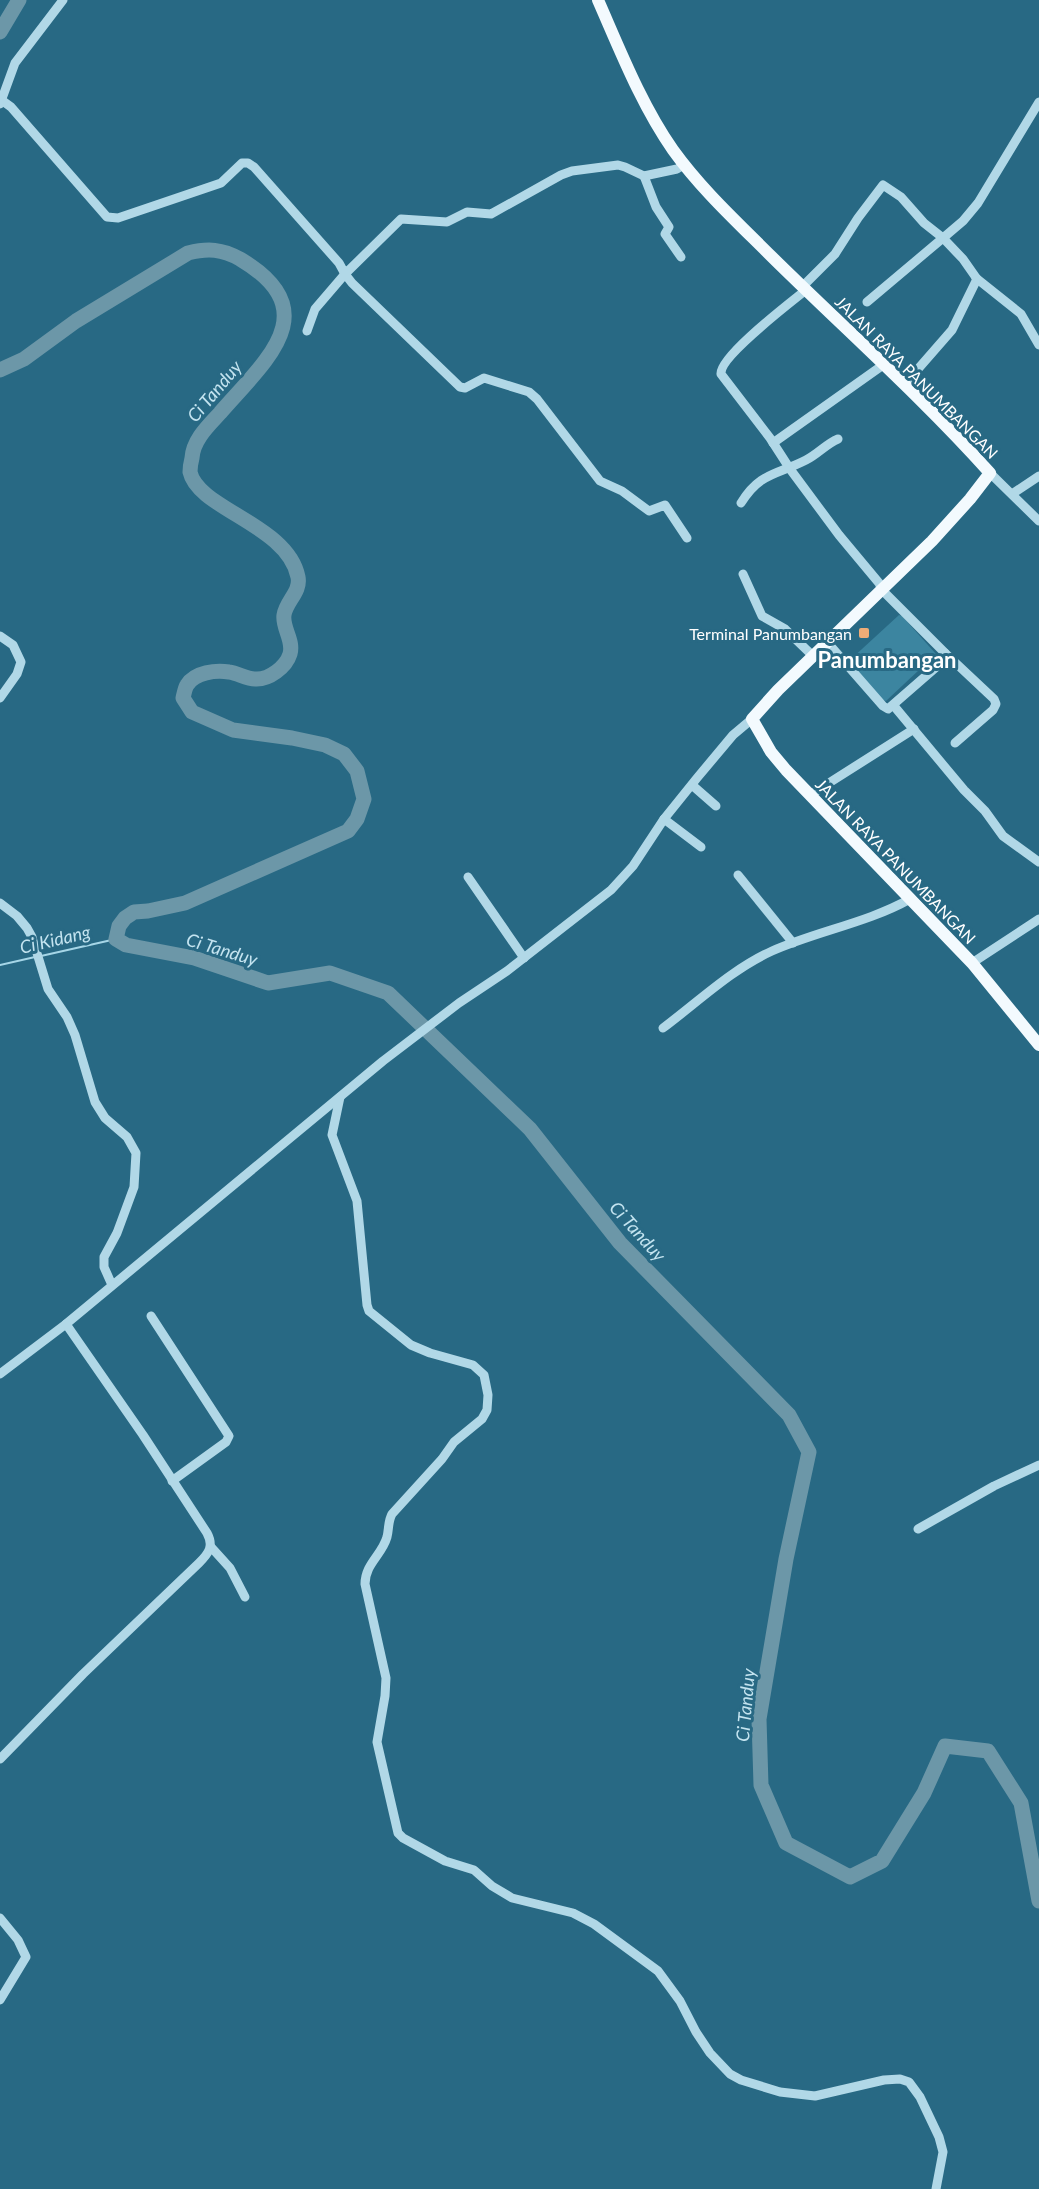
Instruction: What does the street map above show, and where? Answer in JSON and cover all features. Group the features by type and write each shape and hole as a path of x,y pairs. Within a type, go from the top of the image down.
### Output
{"main road":[{"name":"JALAN RAYA PANUMBANGAN","path":"597,0 645,104 684,164 711,196 967,447 990,473 958,513 882,590 826,642 752,719 771,752 972,963 1039,1045"}],"street":[{"path":"63,0 15,63 1,101 107,217 118,218 221,183 242,163 246,162 254,167 339,263 352,283 460,387 465,388 484,378 529,392 537,399 600,481 622,491 649,512 666,505 687,538"},
{"path":"867,302 963,221 978,202 1039,102"},
{"path":"307,331 315,309 345,274 401,219 447,222 467,212 491,214 572,171 622,166 644,176 677,169 684,164"},
{"path":"644,176 656,207 669,227 665,234 681,258"},
{"path":"955,743 993,710 996,704 994,699 882,590 879,583 839,535 789,468 720,371 730,357 772,315 804,289 835,254 883,185 901,197 924,223 943,238 963,259 976,278 1021,314 1039,345"},
{"path":"904,385 952,330 976,278"},
{"path":"773,443 883,365"},
{"path":"741,503 752,486 762,479 808,459 838,439"},
{"path":"990,473 1039,521"},
{"path":"1012,495 1039,476"},
{"path":"742,574 762,616 785,629 813,656"},
{"path":"0,636 13,645 21,662 17,674 0,698"},
{"path":"826,642 884,708 888,709 942,662 945,653"},
{"path":"894,706 964,790 985,811 1003,836 1039,862"},
{"path":"0,1374 66,1324 383,1061 524,958 622,880 664,819 734,735 752,719"},
{"path":"810,795 914,729"},
{"path":"692,785 716,806"},
{"path":"664,819 701,847"},
{"path":"738,875 793,943"},
{"path":"468,877 524,958"},
{"path":"663,1028 740,970 771,951 877,914 910,898"},
{"path":"0,903 17,916 32,937 50,994 68,1017 98,1108 105,1118 127,1137 136,1153 134,1187 117,1233 104,1257 104,1267 112,1285"},
{"path":"972,963 1039,919"},
{"path":"340,1097 332,1135 357,1201 369,1311 411,1345 430,1353 468,1362 478,1368 486,1380 489,1403 482,1419 454,1442 442,1459 392,1514 389,1519 387,1538 369,1566 365,1578 386,1678 377,1742 398,1833 445,1861 474,1870 492,1886 512,1898 573,1913 615,1939 658,1971 680,2001 710,2053 730,2074 741,2080 780,2092 815,2096 884,2080 900,2079 909,2082 918,2091 943,2152 936,2189"},
{"path":"152,1316 229,1436 226,1442 172,1481"},
{"path":"66,1324 207,1533 211,1547 230,1568 245,1596"},
{"path":"918,1528 994,1486 1039,1465"},
{"path":"0,1759 83,1674 199,1563 211,1547"},
{"path":"0,1918 18,1940 26,1957 0,2000"}],"shaded area":[{"path":"899,615 936,654 886,701 881,699 849,664 850,660"}],"waterway":[{"name":"Ci Tanduy","path":"0,32 19,0"},
{"name":"Ci Tanduy","path":"0,370 24,359 76,321 188,253 215,250 240,259 266,278 280,298 284,317 280,336 254,374 198,439 193,451 190,472 197,485 209,497 262,531 291,559 298,582 284,615 290,654 285,664 276,672 260,679 224,671 195,677 187,685 183,698 192,712 233,730 325,745 344,754 357,771 364,799 357,819 348,831 185,903 134,912 119,926 116,939 126,945 194,958 268,983 330,973 388,993 530,1129 620,1243 789,1415 809,1452 786,1559 759,1719 761,1785 786,1843 850,1877 882,1861 924,1793 945,1746 988,1751 1021,1803 1039,1901"},
{"name":"Ci Kidang","path":"41,956 116,939"},
{"name":"Ci Kidang","path":"0,965 35,957"}],"place":[{"name":"Terminal Panumbangan","path":"864,633"}],"district":[{"name":"Panumbangan","path":"887,659"}]}
